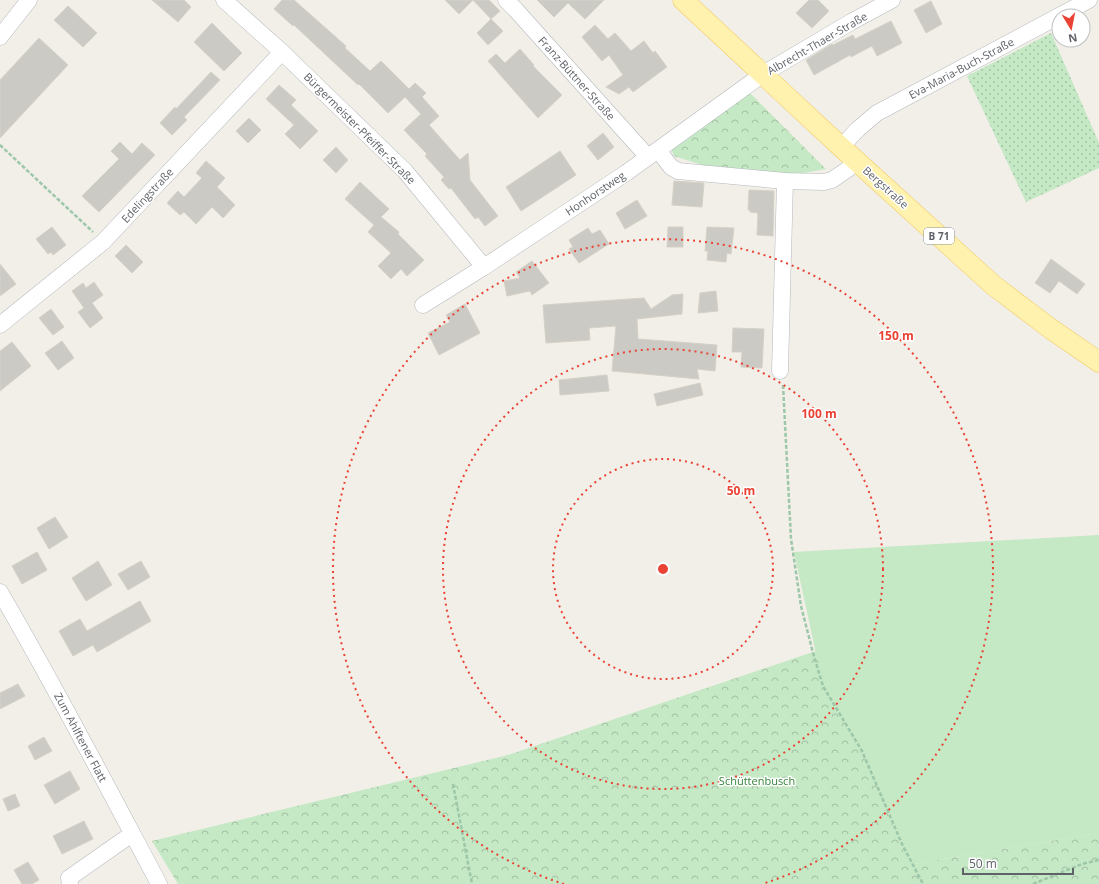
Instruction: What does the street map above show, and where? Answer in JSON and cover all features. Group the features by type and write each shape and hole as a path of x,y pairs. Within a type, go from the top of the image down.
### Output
{"main road":[{"name":"Bergstraße","path":"682,0 993,285 1051,329 1099,362"}],"street":[{"path":"0,37 29,0"},
{"name":"Bürgermeister-Pfeiffer-Straße","path":"224,0 282,52 405,171 484,267"},
{"name":"Franz-Büttner-Straße","path":"506,0 653,154 678,171 785,181 824,182 832,180 848,169 856,160"},
{"name":"Albrecht-Thaer-Straße","path":"763,74 851,22 892,0"},
{"name":"Eva-Maria-Buch-Straße","path":"841,147 858,129 877,113 1089,0"},
{"name":"Edelingstraße","path":"0,325 103,242 282,52"},
{"name":"Honhorstweg","path":"423,305 484,267 653,154 763,74"},
{"path":"780,371 785,181"},
{"name":"Zum Ahlftener Flatt","path":"0,592 34,651 158,884"},
{"path":"70,884 69,878 132,834"}],"path":[{"path":"0,145 103,242"},
{"path":"780,371 784,390 791,539 801,606 813,653 823,686 862,750 902,844 923,884"},
{"path":"453,784 472,884"},
{"path":"1033,884 1082,864 1099,860"}],"green space":[{"path":"1051,33 1051,48 1058,48 1099,143 1099,168 1026,202 967,76"},
{"path":"750,93 826,169 787,176 721,171 674,156 671,148"},
{"path":"1099,535 1099,833 913,864 902,844 862,751 823,686 794,552"},
{"name":"Schüttenbusch","path":"816,651 823,686 862,751 902,844 913,864 1099,833 1099,884 178,884 152,841 508,755"}],"building":[{"path":"152,0 184,0 191,7 178,22"},
{"path":"282,0 294,0 346,46 345,48 370,71 381,61 409,89 415,83 426,93 422,97 439,116 429,125 460,160 468,153 470,180 498,216 485,226 478,217 475,219 451,188 449,189 441,180 444,177 425,156 427,154 404,130 421,114 405,97 388,113 359,84 358,85 294,25 293,26 274,9"},
{"path":"445,0 473,0 459,14"},
{"path":"473,0 489,0 500,11 491,19"},
{"path":"537,0 604,0 585,19 568,3 554,17"},
{"path":"809,0 818,0 829,11 812,28 796,13"},
{"path":"931,1 942,24 926,33 914,10"},
{"path":"68,6 97,33 83,47 54,20"},
{"path":"491,19 503,31 488,45 477,33"},
{"path":"891,21 902,43 877,56 872,46 851,57 850,55 814,75 806,60 832,44 833,45 853,35 855,39"},
{"path":"212,23 242,53 224,71 194,42"},
{"path":"595,25 608,39 615,33 631,51 644,41 653,53 655,51 667,67 633,92 629,87 619,94 606,87 623,75 609,55 602,61 582,37"},
{"path":"39,38 68,65 0,138 0,80"},
{"path":"520,49 534,65 533,66 562,95 538,118 488,61 496,54 505,63"},
{"path":"211,72 220,80 184,117 187,120 172,135 160,123 175,107 176,109"},
{"path":"279,85 296,100 291,105 318,131 300,149 285,134 294,125 266,99"},
{"path":"249,118 261,130 248,143 236,131"},
{"path":"603,133 614,147 598,160 587,146"},
{"path":"120,142 132,154 142,143 155,155 99,212 82,196 119,159 111,151"},
{"path":"336,147 348,160 336,173 323,160"},
{"path":"560,151 576,175 521,211 506,187"},
{"path":"206,161 225,178 217,187 235,205 223,218 212,207 196,224 184,212 180,215 167,203 178,191 184,197 202,178 196,173"},
{"path":"674,181 704,183 702,207 672,205"},
{"path":"360,182 389,209 381,217 399,232 398,234 424,260 407,276 401,269 391,279 378,266 391,253 368,232 374,225 345,199"},
{"path":"749,190 774,191 773,236 757,235 758,213 750,212 750,210 748,210"},
{"path":"637,200 647,216 625,229 616,213"},
{"path":"52,227 66,245 53,255 51,252 48,254 36,239"},
{"path":"668,227 683,227 683,247 667,247"},
{"path":"707,227 734,228 731,254 727,253 726,262 707,260 708,251 705,251"},
{"path":"588,228 592,234 600,230 609,244 579,263 569,249 573,247 569,240"},
{"path":"126,245 143,262 132,273 115,256"},
{"path":"1051,259 1085,284 1077,294 1059,281 1050,293 1035,283"},
{"path":"532,261 549,283 532,295 530,291 507,296 504,281 520,278 516,272"},
{"path":"0,264 16,284 0,296"},
{"path":"94,282 103,295 92,303 103,318 90,328 78,312 84,308 72,291 83,283 86,288"},
{"path":"716,291 718,311 698,313 700,293"},
{"path":"683,294 682,314 637,319 638,339 717,345 715,371 697,369 699,379 612,371 616,326 589,328 590,340 546,343 543,305 644,298 651,309 672,295"},
{"path":"465,304 480,333 439,355 428,333 450,322 446,315"},
{"path":"51,309 64,327 53,335 39,318"},
{"path":"733,328 764,329 762,368 741,367 742,352 732,352"},
{"path":"62,341 74,358 58,370 45,353"},
{"path":"12,342 31,366 0,391 0,351"},
{"path":"607,375 609,391 560,395 559,380"},
{"path":"700,383 703,395 657,406 654,394"},
{"path":"55,517 68,537 49,549 37,528"},
{"path":"37,552 47,570 22,584 12,566"},
{"path":"98,561 112,585 86,601 72,578"},
{"path":"141,561 150,577 128,590 118,574"},
{"path":"140,601 151,621 97,652 93,645 73,656 59,631 80,619 87,631"},
{"path":"18,684 25,696 0,709 0,693"},
{"path":"44,737 52,751 35,760 28,746"},
{"path":"70,771 80,789 55,804 44,785"},
{"path":"15,794 20,806 8,811 3,799"},
{"path":"84,821 93,839 62,854 53,836"},
{"path":"28,862 39,880 32,884 22,884 14,870"}]}
